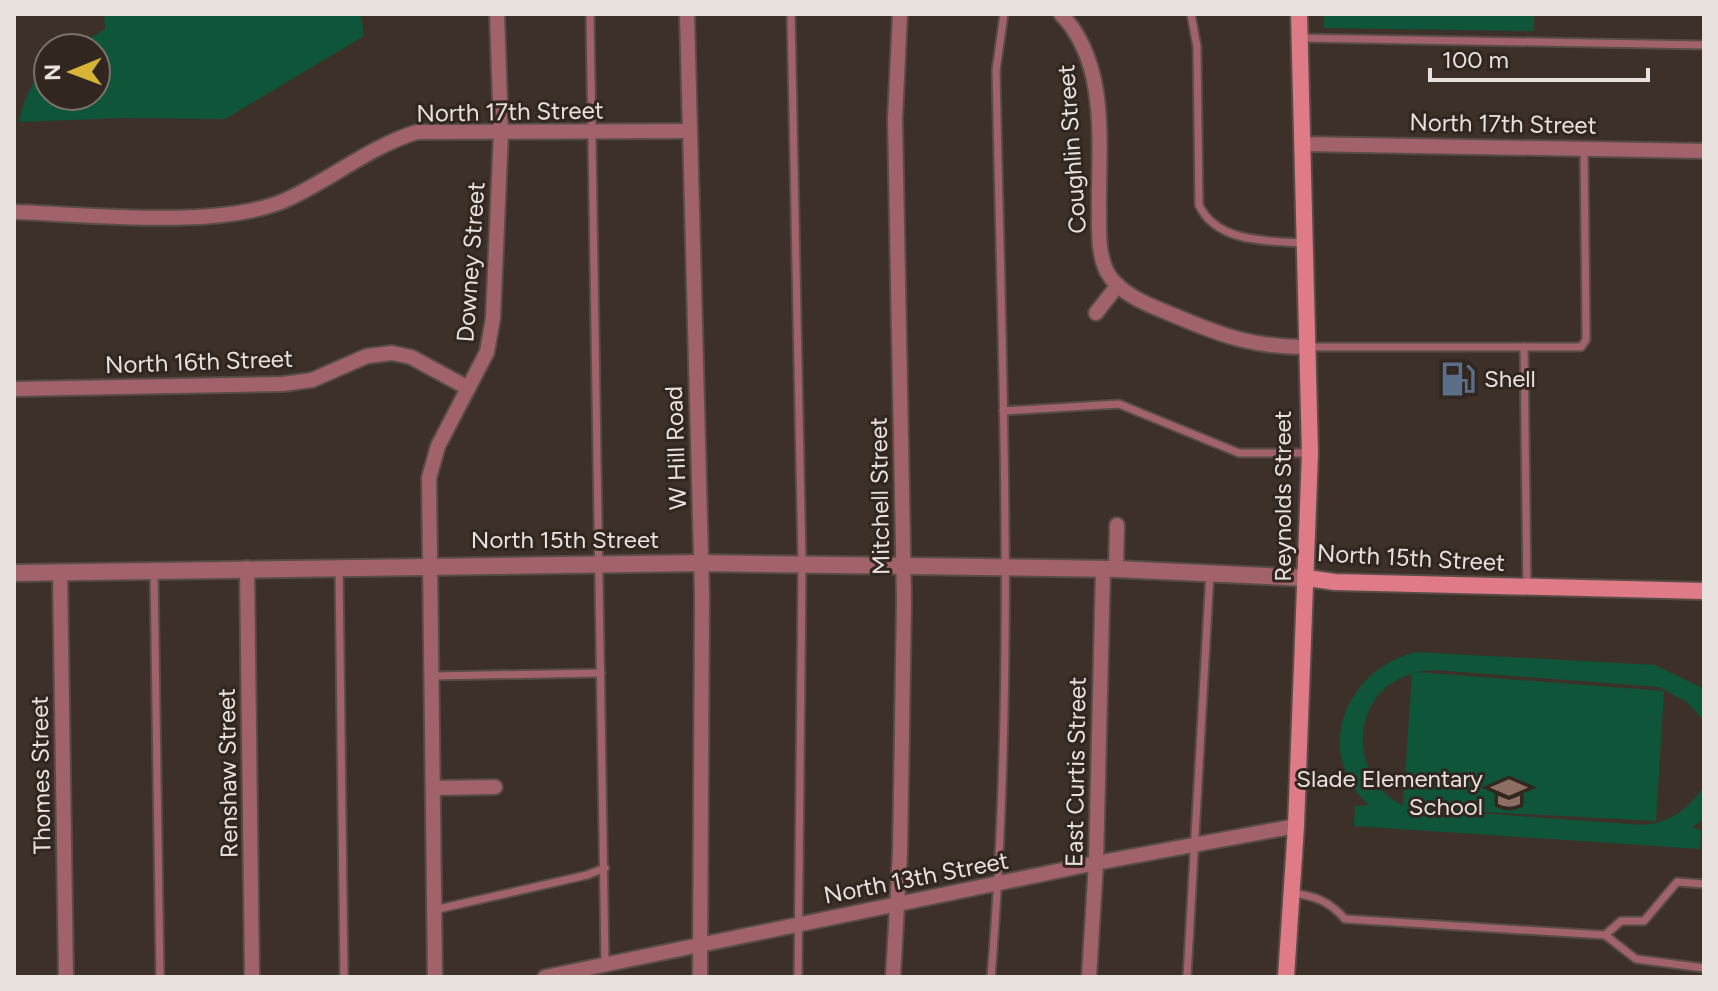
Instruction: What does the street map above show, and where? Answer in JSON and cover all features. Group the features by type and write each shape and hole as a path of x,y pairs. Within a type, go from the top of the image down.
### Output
{"main road":[{"name":"Reynolds Street","path":"1286,977 1296,826 1310,453 1299,14"},
{"name":"North 15th Street","path":"1307,578 1335,582 1704,591"}],"street":[{"name":"Downey Street","path":"435,977 429,478 438,446 487,352 493,318 501,132 497,14"},
{"name":"W Hill Road","path":"687,14 701,563 700,977"},
{"name":"Mitchell Street","path":"893,977 898,905 904,567 894,106 900,14"},
{"name":"Coughlin Street","path":"1061,14 1076,30 1092,67 1097,120 1099,238 1107,273 1118,285"},
{"name":"North 17th Street","path":"14,212 174,216 261,209 288,199 384,142 417,132 690,131"},
{"name":"North 17th Street","path":"1302,144 1704,151"},
{"path":"1096,313 1118,285 1141,301 1230,339 1263,345 1307,347"},
{"name":"North 16th Street","path":"14,389 283,384 312,380 367,356 392,353 411,357 468,388"},
{"path":"1109,569 1117,525"},
{"name":"North 15th Street","path":"14,573 701,563 1109,569 1307,578"},
{"name":"Renshaw Street","path":"247,568 252,977"},
{"name":"East Curtis Street","path":"1089,977 1109,569"},
{"name":"Thomes Street","path":"60,572 66,977"},
{"path":"433,788 495,787"},
{"name":"North 13th Street","path":"545,977 589,972 605,964 801,922 1296,826"}],"lane":[{"path":"590,14 605,964"},
{"path":"791,14 802,565 801,922 798,977"},
{"path":"991,977 998,885 1007,568 996,70 1004,14"},
{"path":"1191,14 1197,47 1199,205 1205,219 1217,228 1252,239 1304,243"},
{"path":"1299,38 1704,45"},
{"path":"1307,347 1581,347 1586,340 1584,147"},
{"path":"1524,347 1527,587"},
{"path":"1003,411 1119,404 1239,453 1310,453"},
{"path":"339,567 344,977"},
{"path":"154,570 160,977"},
{"path":"1187,977 1210,572"},
{"path":"432,676 601,673"},
{"path":"434,910 587,875 605,868"},
{"path":"1605,935 1621,921 1644,921 1677,882 1704,884"},
{"path":"1292,893 1315,896 1333,905 1345,919 1605,935 1636,959 1704,968"}],"green space":[{"path":"104,14 361,14 364,36 225,119 122,118 20,122 32,85 32,112 112,112 112,32 100,32 105,29"},
{"path":"1324,14 1534,14 1534,31 1324,28"},
{"path":"1416,652 1655,665 1704,689 1704,721 1687,702 1659,687 1434,670 1416,672 1664,691 1656,821 1407,808 1644,825 1663,821 1679,813 1704,786 1704,818 1692,828 1701,830 1700,849 1354,826 1355,806 1369,805 1351,784 1342,761 1340,738 1344,715 1355,694 1371,676 1392,661","holes":["1412,674 1403,806 1385,793 1372,776 1365,756 1363,736 1367,716 1376,698 1391,683"]}],"place":[{"name":"Shell","path":"1458,379"},
{"name":"Slade Elementary School","path":"1509,793"}]}
